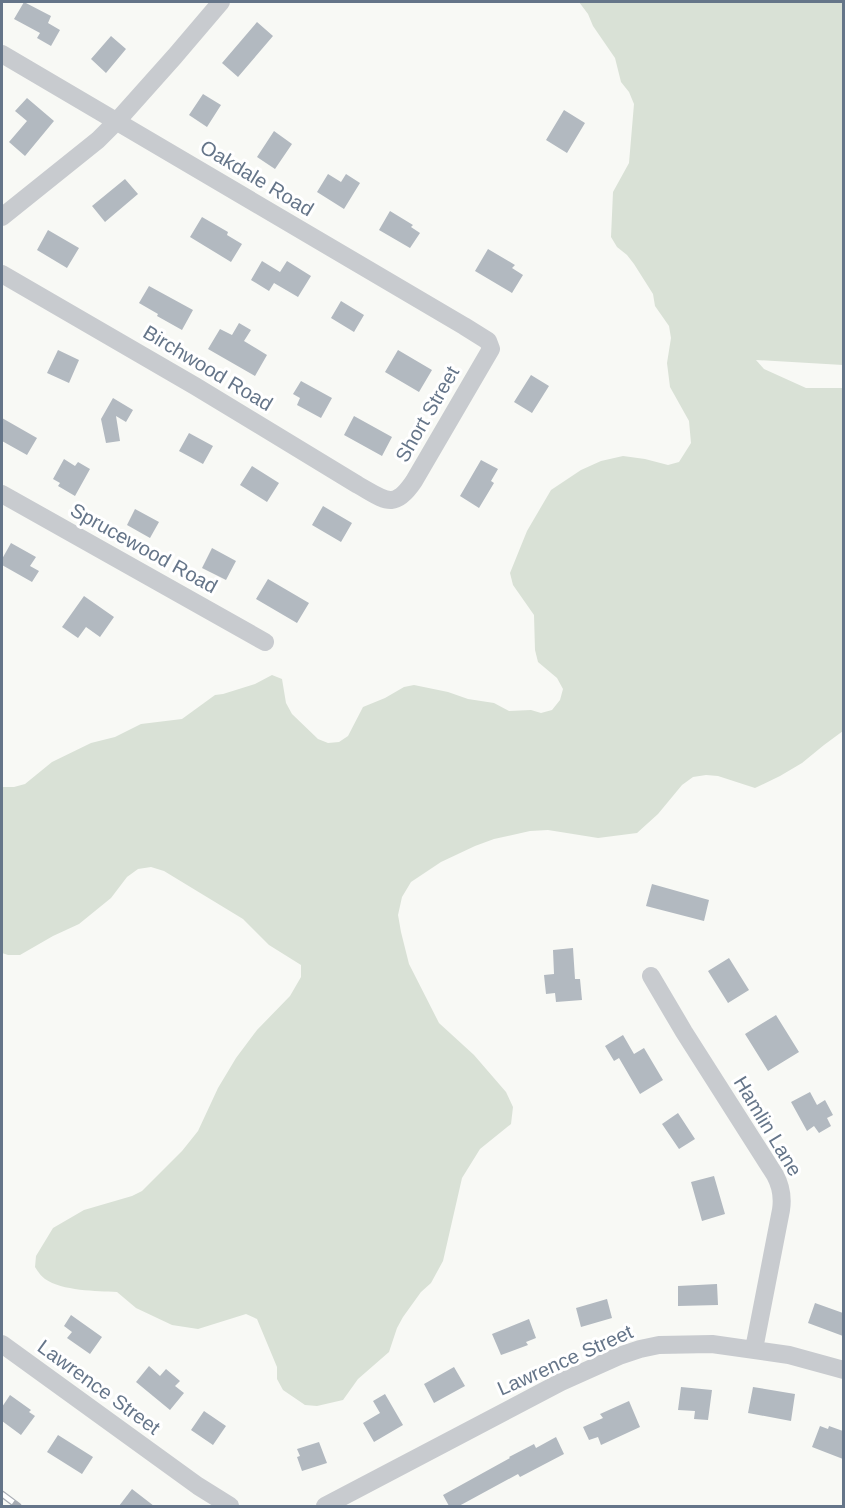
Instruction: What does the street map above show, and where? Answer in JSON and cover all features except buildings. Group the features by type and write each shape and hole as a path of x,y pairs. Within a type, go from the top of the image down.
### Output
{"street":[{"path":"2,217 98,140 175,56 220,2"},
{"name":"Oakdale Road","path":"2,54 488,342"},
{"name":"Birchwood Road","path":"2,274 195,386 358,485 391,501"},
{"name":"Short Street","path":"391,501 401,496 414,481 488,356 491,349 488,342"},
{"name":"Sprucewood Road","path":"2,494 265,642"},
{"name":"Hamlin Lane","path":"651,976 780,1186 781,1210 754,1349"},
{"name":"Lawrence Street","path":"2,1344 198,1486 230,1506"},
{"name":"Lawrence Street","path":"325,1506 561,1382 619,1356 650,1347 712,1344 754,1349 807,1359 843,1370"}],"shaded area":[{"path":"579,2 843,2 843,365 756,360 764,369 806,388 843,388 843,731 802,763 755,788 718,776 693,777 682,785 658,814 637,833 598,838 548,830 530,831 475,846 441,862 411,882 402,897 398,915 409,964 439,1023 474,1055 506,1092 513,1107 511,1124 480,1149 462,1178 443,1261 431,1283 421,1292 403,1317 389,1352 358,1379 343,1400 317,1406 305,1405 283,1390 277,1379 277,1367 257,1319 246,1314 198,1329 172,1325 136,1308 117,1292 80,1290 61,1286 45,1279 35,1267 36,1256 53,1228 84,1210 142,1191 182,1151 198,1131 218,1088 236,1058 257,1030 290,996 301,977 301,965 269,945 243,919 164,871 151,867 138,869 127,877 111,898 79,924 20,955 2,953 2,787 25,784 52,762 91,743 115,737 141,724 182,719 215,695 255,684 272,675 282,679 286,703 292,714 318,739 328,743 339,742 348,736 363,707 404,687 414,685 468,699 494,703 509,711 531,710 541,713 552,710 560,700 563,689 557,678 538,662 535,650 534,615 513,585 510,573 527,531 551,490 581,470 601,461 623,456 668,465 679,462 691,443 689,421 670,387 667,363 671,338 669,326 655,306 653,294 634,264 617,247 611,237 613,192 629,163 634,104 629,92 621,82 615,58"}],"railway":[{"path":"2,1494 18,1506"}]}
